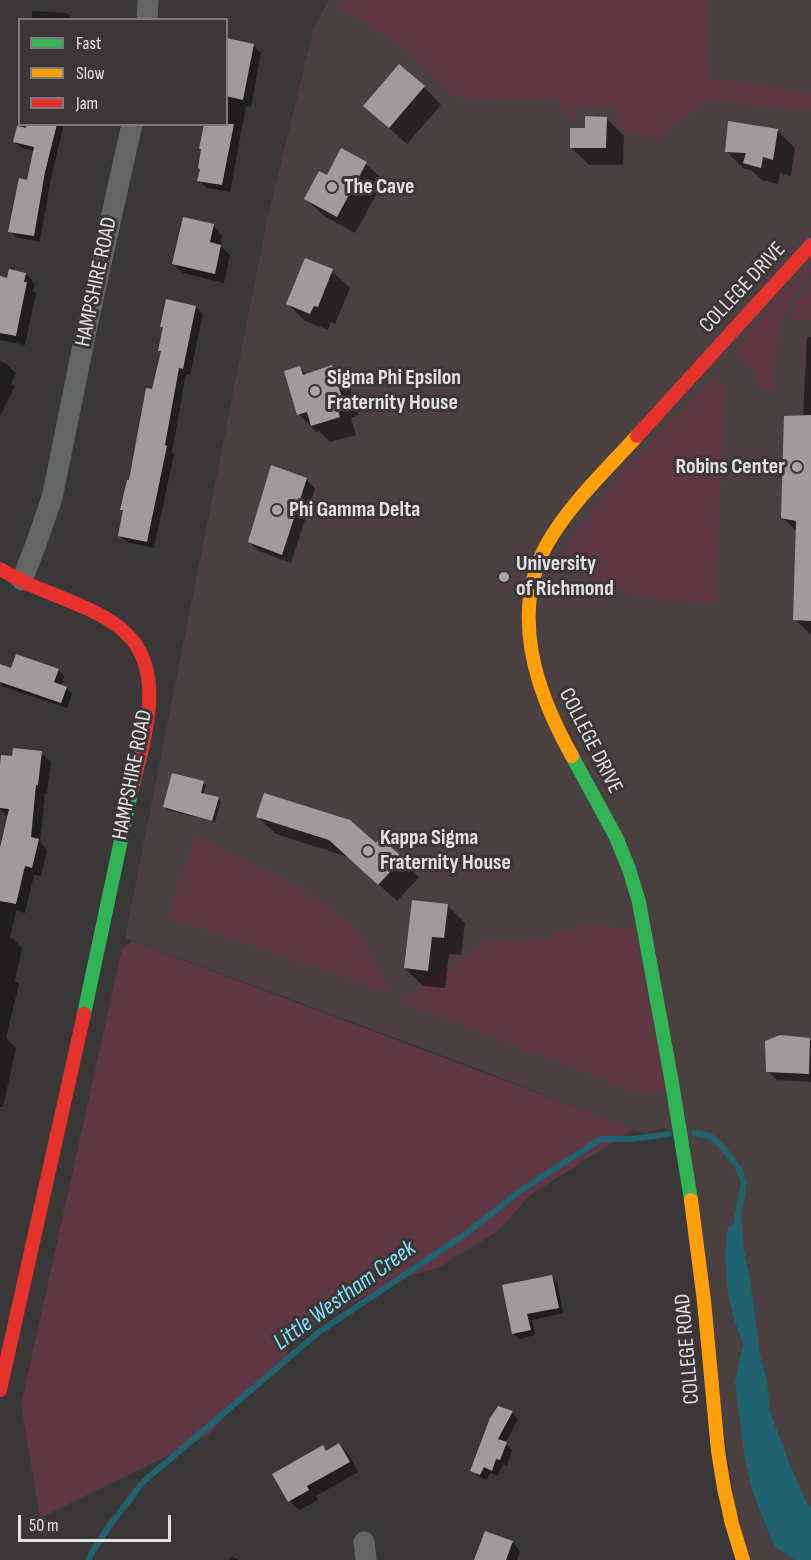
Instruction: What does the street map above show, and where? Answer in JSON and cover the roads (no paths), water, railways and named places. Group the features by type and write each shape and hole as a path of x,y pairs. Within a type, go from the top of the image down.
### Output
{"street":[{"path":"147,18 148,0"},
{"name":"HAMPSHIRE ROAD","path":"0,1390 8,1315 93,973 105,906 146,722 150,691 146,666 130,636 113,622 22,580 52,498 89,315 132,126"},
{"name":"COLLEGE DRIVE","path":"681,1133 639,902 632,876 616,837 548,711 539,688 531,657 528,606 531,589 543,554 564,519 585,493 811,245"},
{"path":"0,569 22,580"},
{"name":"COLLEGE ROAD","path":"681,1133 700,1266 720,1467 732,1524 743,1560"}],"water":[{"path":"741,1218 770,1412 791,1467 807,1504 811,1508 811,1560 795,1560 774,1546 752,1490 744,1454 735,1382 743,1344 733,1316 727,1287 725,1252 728,1227"}],"waterway":[{"name":"Little Westham Creek","path":"694,1133 710,1136 721,1145 739,1169 744,1183 737,1220"},
{"name":"Little Westham Creek","path":"89,1560 107,1529 143,1482 319,1332 467,1233 520,1191 601,1139 631,1139 669,1134"}],"place":[{"name":"The Cave","path":"332,187"},
{"name":"Sigma Phi Epsilon Fraternity House","path":"315,391"},
{"name":"Robins Center","path":"797,467"},
{"name":"Phi Gamma Delta","path":"277,510"},
{"name":"University of Richmond","path":"504,577"},
{"name":"Kappa Sigma Fraternity House","path":"368,851"}]}
